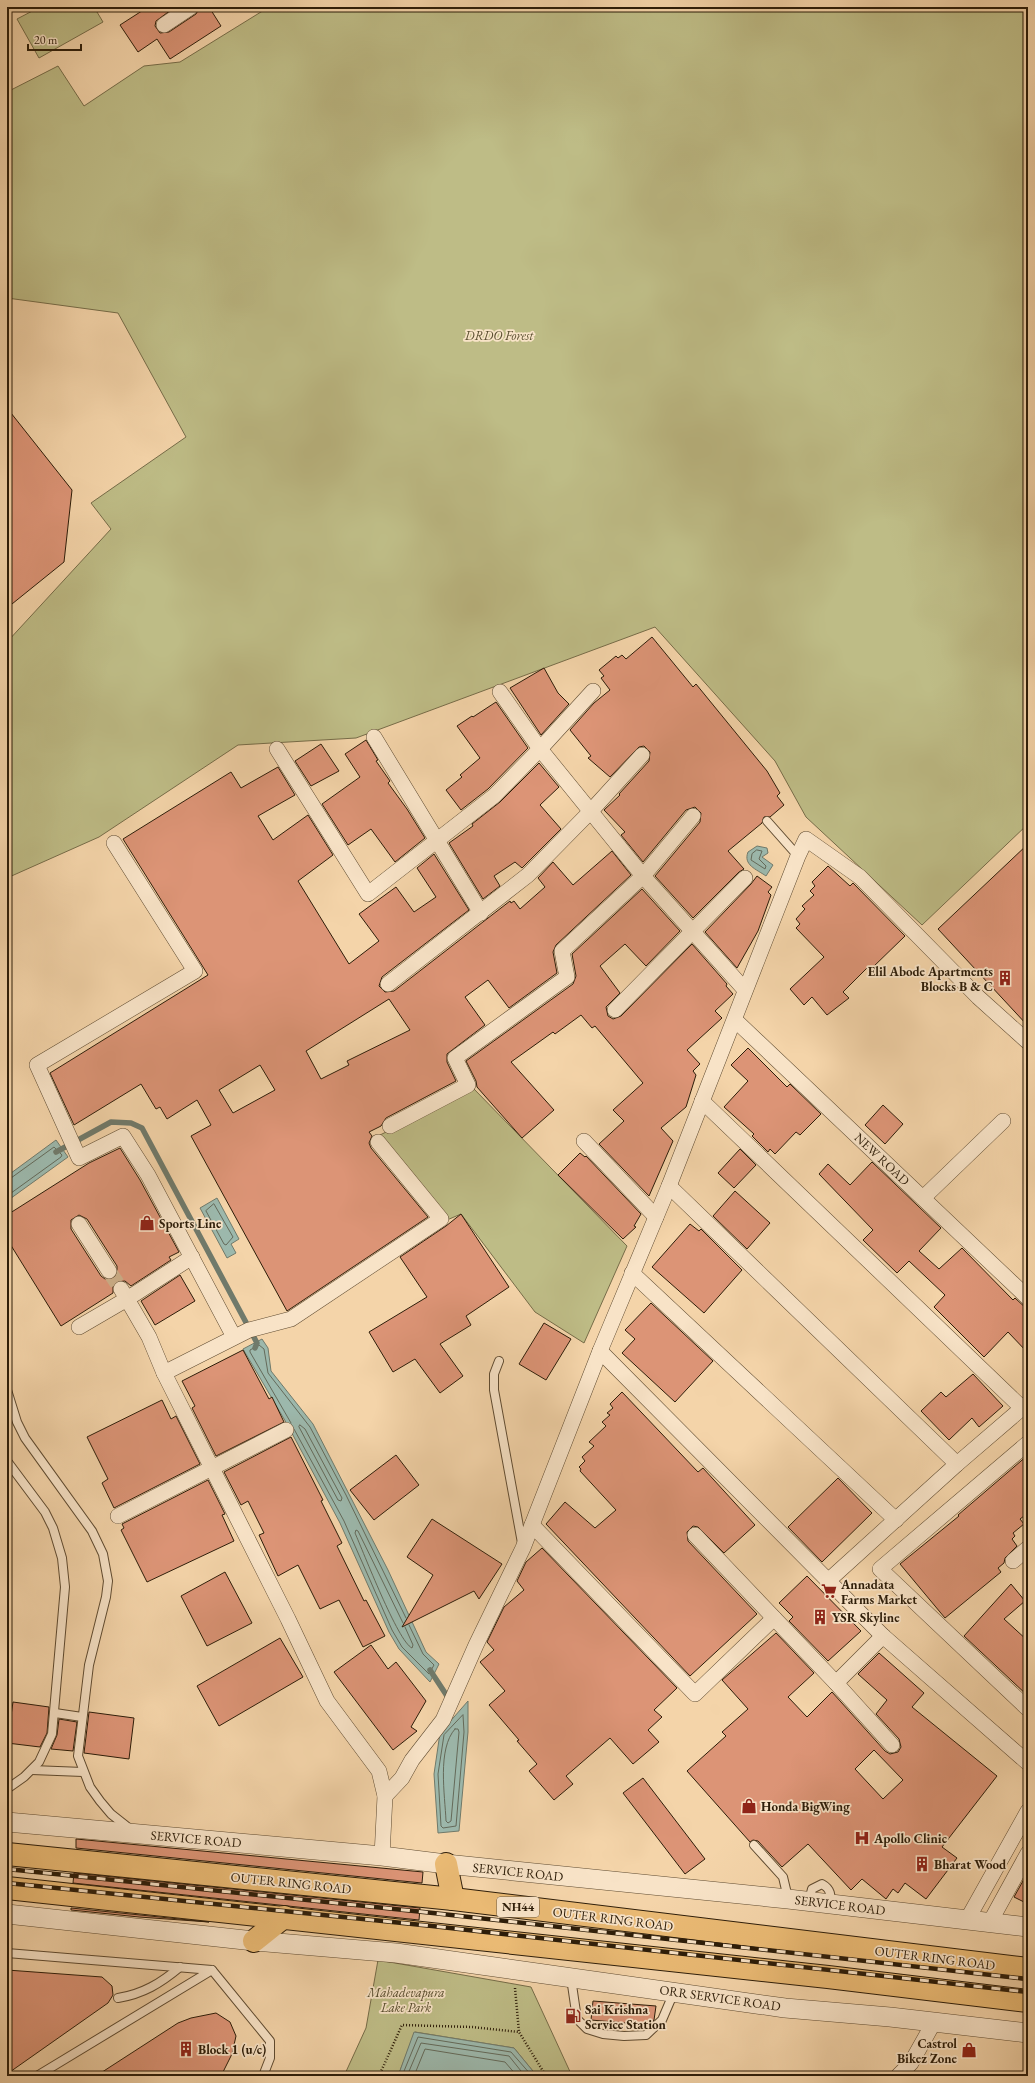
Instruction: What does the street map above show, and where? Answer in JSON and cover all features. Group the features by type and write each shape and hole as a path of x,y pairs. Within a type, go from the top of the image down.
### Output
{"highway":[{"name":"OUTER RING ROAD","path":"7,1854 453,1899 1028,1970"},
{"path":"446,1864 453,1899"},
{"path":"7,1888 820,1976 1028,2002"},
{"path":"254,1941 284,1917"}],"street":[{"path":"164,25 191,7"},
{"path":"277,749 368,894 494,796 540,750 593,691"},
{"path":"500,692 540,750 643,876 745,990"},
{"path":"374,737 481,913"},
{"path":"388,984 528,875 591,811 642,755"},
{"path":"390,1126 468,1085 455,1058 567,977 562,951 643,876 693,816"},
{"path":"384,1796 402,1778 412,1760 443,1720 476,1645 523,1548 600,1351 670,1186 735,1020 745,990 806,839 860,877 978,998 1028,1042"},
{"path":"114,843 195,971 37,1065 79,1158 123,1136 148,1175 234,1337"},
{"path":"615,1010 745,878"},
{"name":"NEW ROAD","path":"735,1020 1028,1298"},
{"path":"702,1101 1025,1406 957,1464 829,1580"},
{"path":"923,1198 1003,1121"},
{"path":"584,1141 656,1217"},
{"path":"164,1373 249,1330 291,1319 441,1219 378,1142"},
{"path":"670,1186 957,1464"},
{"path":"79,1224 109,1271"},
{"path":"79,1327 124,1294 192,1257"},
{"path":"632,1273 896,1520"},
{"path":"124,1294 149,1338 164,1373 327,1701 379,1771 384,1796 382,1856"},
{"path":"600,1351 883,1636 1028,1763"},
{"path":"118,1516 286,1430"},
{"path":"1028,1443 880,1569 1028,1709"},
{"path":"532,1524 695,1694 774,1618"},
{"path":"696,1535 836,1683 892,1745"},
{"path":"1013,1561 1028,1548"},
{"path":"836,1683 883,1636"},
{"path":"967,1920 1028,1811"},
{"name":"SERVICE ROAD","path":"7,1822 382,1856 446,1864 788,1899 990,1924 1028,1927"},
{"path":"990,1924 1028,1853"},
{"path":"7,1914 254,1941"},
{"name":"ORR SERVICE ROAD","path":"254,1941 413,1955 785,2008 934,2022 1028,2033"},
{"path":"898,2076 911,2063 934,2022"}],"lane":[{"path":"766,821 798,856"},
{"path":"499,1361 494,1374 494,1390 523,1548"},
{"path":"7,1390 17,1422 25,1438 92,1531 98,1542 106,1566 106,1597 90,1659 78,1756 90,1787 110,1814 138,1834"},
{"path":"7,1460 45,1512 53,1528 62,1558 65,1586 55,1713 49,1744 39,1762 32,1770 7,1789"},
{"path":"55,1713 82,1717"},
{"path":"32,1770 83,1772"},
{"path":"754,1845 783,1877 788,1899"},
{"path":"7,1953 212,1970 270,2041 270,2058 263,2076"},
{"path":"118,1998 140,1993 154,1986 180,1967"},
{"path":"37,2076 212,1970"},
{"path":"571,1978 577,2019 587,2029 603,2034 646,2035 662,2020 674,1992"}],"path":[{"path":"513,1970 519,2032 546,2076"},
{"path":"379,2076 402,2025 472,2027 519,2032"}],"green space":[{"path":"40,7 94,7 103,22 39,58 17,19"},
{"name":"DRDO Forest","path":"269,7 1028,7 1028,824 922,925 806,817 775,761 655,627 356,738 238,745 99,837 7,878 7,642 111,529 91,503 186,437 118,313 7,298 7,92 58,66 84,106 144,66 180,62"},
{"path":"474,1089 627,1246 584,1343 535,1312 461,1214 447,1220 380,1135"},
{"name":"Mahadevapura Lake Park","path":"378,1960 531,1987 572,2076 537,2076 514,2048 415,2032 398,2076 344,2076 366,2028"}],"water":[{"path":"757,846 767,848 768,853 762,857 773,865 766,876 751,866 747,860 748,852"},
{"path":"56,1140 68,1157 7,1201 7,1176"},
{"path":"217,1198 239,1239 231,1244 236,1253 227,1258 200,1208"},
{"path":"262,1339 268,1348 271,1371 313,1424 388,1570 426,1652 439,1664 430,1682 399,1649 389,1632 340,1523 287,1424 243,1349"},
{"path":"468,1701 468,1732 459,1831 438,1833 434,1774 440,1733"},
{"path":"414,2032 514,2048 537,2076 398,2076"}],"building":[{"path":"148,7 175,7 156,21 155,26 160,33 169,32 196,14 200,7 209,7 221,26 170,59 157,39 138,52 120,25"},
{"path":"7,408 72,490 64,562 7,608"},
{"path":"652,637 693,687 696,684 767,771 780,793 777,796 784,805 770,817 764,817 762,823 728,851 744,869 739,872 693,918 655,876 700,822 701,813 695,807 686,810 643,862 621,835 625,832 604,810 620,795 619,794 649,761 650,752 644,746 639,747 610,777 588,758 591,756 570,730 594,703 610,690 601,678 604,676 599,670 616,656 618,658 622,655 626,659"},
{"path":"544,668 558,693 569,704 541,735 510,688"},
{"path":"496,702 528,748 488,789 461,810 446,790 462,777 460,775 480,758 457,726"},
{"path":"366,740 378,760 376,761 390,781 388,783 407,809 425,838 395,862 371,829 348,845 322,804 360,777 345,754"},
{"path":"321,744 339,771 311,786 295,761"},
{"path":"539,763 559,787 540,805 561,829 522,868 515,862 494,876 500,886 483,899 449,843 473,826 472,824 500,802"},
{"path":"278,767 295,795 258,816 273,840 308,815 333,855 298,881 349,964 379,941 359,914 396,887 414,912 436,897 417,868 434,854 469,910 382,977 379,986 385,992 394,991 510,901 511,903 514,901 520,909 545,887 538,878 553,862 573,885 612,851 631,875 556,945 553,952 557,973 509,1008 488,980 465,997 485,1025 447,1054 447,1062 456,1081 386,1118 381,1126 369,1132 372,1136 369,1143 371,1148 428,1217 287,1311 191,1136 211,1125 197,1100 167,1119 160,1107 156,1109 141,1084 74,1125 50,1073 208,975 123,839 231,772 241,788","holes":["389,999 410,1030 347,1061 349,1065 321,1079 306,1051","260,1065 275,1090 233,1113 219,1090"]},
{"name":"Elil Abode Apartments Blocks B & C","path":"1028,844 1028,1026 938,929"},
{"path":"828,866 850,886 853,883 905,936 871,969 868,967 843,992 849,998 827,1015 812,997 804,1005 790,989 824,957 796,928 800,924 796,919 805,909 802,906 814,895 810,891 815,886 812,882"},
{"path":"757,876 772,887 768,892 771,895 758,931 737,968 705,932"},
{"path":"642,889 680,931 646,966 625,944 600,966 620,993 606,1007 608,1016 613,1019 621,1016 692,944 727,984 726,986 733,994 715,1011 722,1018 687,1050 700,1064 693,1071 696,1075 686,1107 661,1128 673,1141 649,1196 599,1144 624,1121 613,1110 643,1083 595,1026 592,1028 581,1015 555,1034 553,1032 511,1062 554,1110 522,1138 477,1087 476,1081 466,1061 573,984 576,976 572,954"},
{"path":"748,1048 787,1087 790,1084 821,1114 800,1135 796,1132 775,1154 770,1149 768,1152 752,1136 754,1134 724,1107 748,1081 731,1065"},
{"path":"883,1105 903,1124 885,1144 865,1125"},
{"path":"120,1148 140,1180 179,1252 169,1257 171,1260 131,1286 125,1281 116,1282 113,1285 113,1293 61,1326 7,1239 7,1215 89,1163","holes":["79,1215 87,1219 117,1266 117,1275 113,1279 105,1279 101,1276 71,1229 71,1220"]},
{"path":"740,1149 756,1165 734,1188 718,1173"},
{"path":"580,1153 585,1157 586,1156 641,1214 634,1226 636,1227 623,1239 558,1175"},
{"path":"872,1162 941,1228 919,1251 939,1269 962,1248 1013,1300 1015,1298 1028,1310 1028,1353 1008,1332 984,1357 934,1307 945,1295 909,1261 897,1273 863,1240 873,1230 819,1174 828,1164 850,1185"},
{"path":"735,1191 770,1223 747,1249 713,1216"},
{"path":"461,1214 509,1287 466,1316 471,1325 440,1344 463,1376 440,1393 415,1359 393,1372 369,1332 427,1297 400,1257"},
{"path":"690,1224 699,1231 701,1229 742,1270 704,1313 652,1267"},
{"path":"180,1275 195,1301 155,1325 141,1301"},
{"path":"651,1303 713,1361 675,1402 622,1353 635,1339 625,1330"},
{"path":"544,1323 571,1339 546,1380 519,1364"},
{"path":"243,1350 269,1399 272,1397 284,1422 216,1456 192,1408 195,1406 182,1381"},
{"path":"973,1374 1003,1406 979,1427 972,1418 949,1440 921,1411 941,1392 946,1397"},
{"path":"622,1392 698,1472 703,1468 755,1525 724,1553 698,1527 693,1526 687,1532 688,1541 757,1614 690,1676 546,1524 565,1502 595,1528 616,1510 580,1471 581,1469 579,1467 585,1461 582,1457 594,1446 589,1442 606,1426 602,1422 610,1415 607,1413 613,1408 610,1404"},
{"path":"162,1400 171,1419 176,1416 200,1464 114,1508 102,1483 108,1479 87,1437"},
{"path":"291,1437 323,1500 321,1501 342,1543 337,1546 364,1601 366,1600 385,1636 363,1647 339,1600 320,1609 298,1565 278,1576 259,1535 264,1533 248,1501 241,1505 224,1472"},
{"path":"396,1455 419,1485 374,1520 350,1490"},
{"path":"1028,1455 1028,1513 1020,1519 1024,1524 1013,1533 1015,1536 1012,1539 1017,1546 1005,1558 1004,1563 998,1568 1001,1572 945,1618 900,1564 959,1516 958,1515"},
{"path":"838,1478 872,1513 822,1562 788,1527"},
{"path":"208,1480 225,1514 222,1515 234,1541 147,1582 121,1530 124,1528 122,1524"},
{"path":"432,1519 502,1564 479,1599 474,1591 402,1627 433,1575 407,1557"},
{"path":"542,1548 677,1688 654,1710 662,1717 648,1730 659,1742 633,1764 610,1738 566,1776 573,1784 554,1800 529,1771 537,1764 489,1705 505,1691 480,1662 494,1650 487,1642 504,1607 524,1590 517,1581 526,1562"},
{"path":"225,1572 252,1623 207,1646 181,1596"},
{"name":"YSR Skyline","path":"807,1576 861,1631 828,1661 789,1621 793,1617 779,1603"},
{"path":"1011,1584 1025,1601 1004,1619 1028,1641 1028,1696 964,1636"},
{"path":"776,1633 814,1673 788,1697 807,1717 832,1692 885,1751 890,1754 898,1752 901,1747 899,1739 876,1714 887,1700 858,1674 879,1653 924,1693 912,1707 997,1776 942,1847 957,1858 926,1899 905,1883 898,1893 893,1889 886,1899 862,1879 851,1890 808,1844 782,1867 758,1841 753,1840 750,1842 687,1771 726,1736 722,1732 748,1709 722,1680","holes":["874,1750 903,1780 883,1799 855,1769"]},
{"path":"280,1638 303,1677 219,1726 197,1686"},
{"path":"371,1645 388,1669 396,1662 426,1701 411,1727 417,1731 393,1750 334,1672"},
{"path":"13,1702 49,1707 47,1733 40,1747 7,1743"},
{"path":"89,1712 134,1718 129,1759 84,1753"},
{"path":"59,1719 77,1722 73,1751 51,1749 57,1735"},
{"path":"643,1778 705,1859 685,1874 623,1793"},
{"path":"76,1839 423,1872 422,1883 76,1848"},
{"path":"1028,1872 1028,1904 1014,1897"},
{"path":"74,1873 420,1908 419,1920 73,1883"},
{"path":"71,1908 209,1922 139,1917 71,1910"},
{"path":"7,1970 102,1977 112,1986 113,1995 108,2003 7,2074"},
{"path":"593,2001 656,2006 654,2020 648,2025 591,2020"},
{"name":"Block 1 (u/c)","path":"216,2013 230,2022 236,2036 232,2054 221,2076 96,2076 178,2023 191,2018"}],"waterway":[{"path":"56,1152 111,1122 131,1123 142,1128 257,1343 255,1348"},
{"path":"430,1670 449,1699"}],"tunnel":[{"path":"109,1271 121,1289"}],"railway":[{"path":"7,1869 433,1913 1028,1979"},
{"path":"7,1883 432,1926 1028,1992"}],"place":[{"name":"Elil Abode Apartments Blocks B & C","path":"1005,978"},
{"name":"Sports Line","path":"147,1223"},
{"name":"Annadata Farms Market","path":"829,1591"},
{"name":"YSR Skyline","path":"820,1617"},
{"name":"Honda BigWing","path":"749,1806"},
{"name":"Apollo Clinic","path":"862,1838"},
{"name":"Bharat Wood","path":"922,1864"},
{"name":"Sai Krishna Service Station","path":"573,2016"},
{"name":"Block 1 (u/c)","path":"186,2049"},
{"name":"Castrol Bikez Zone","path":"969,2050"}]}
